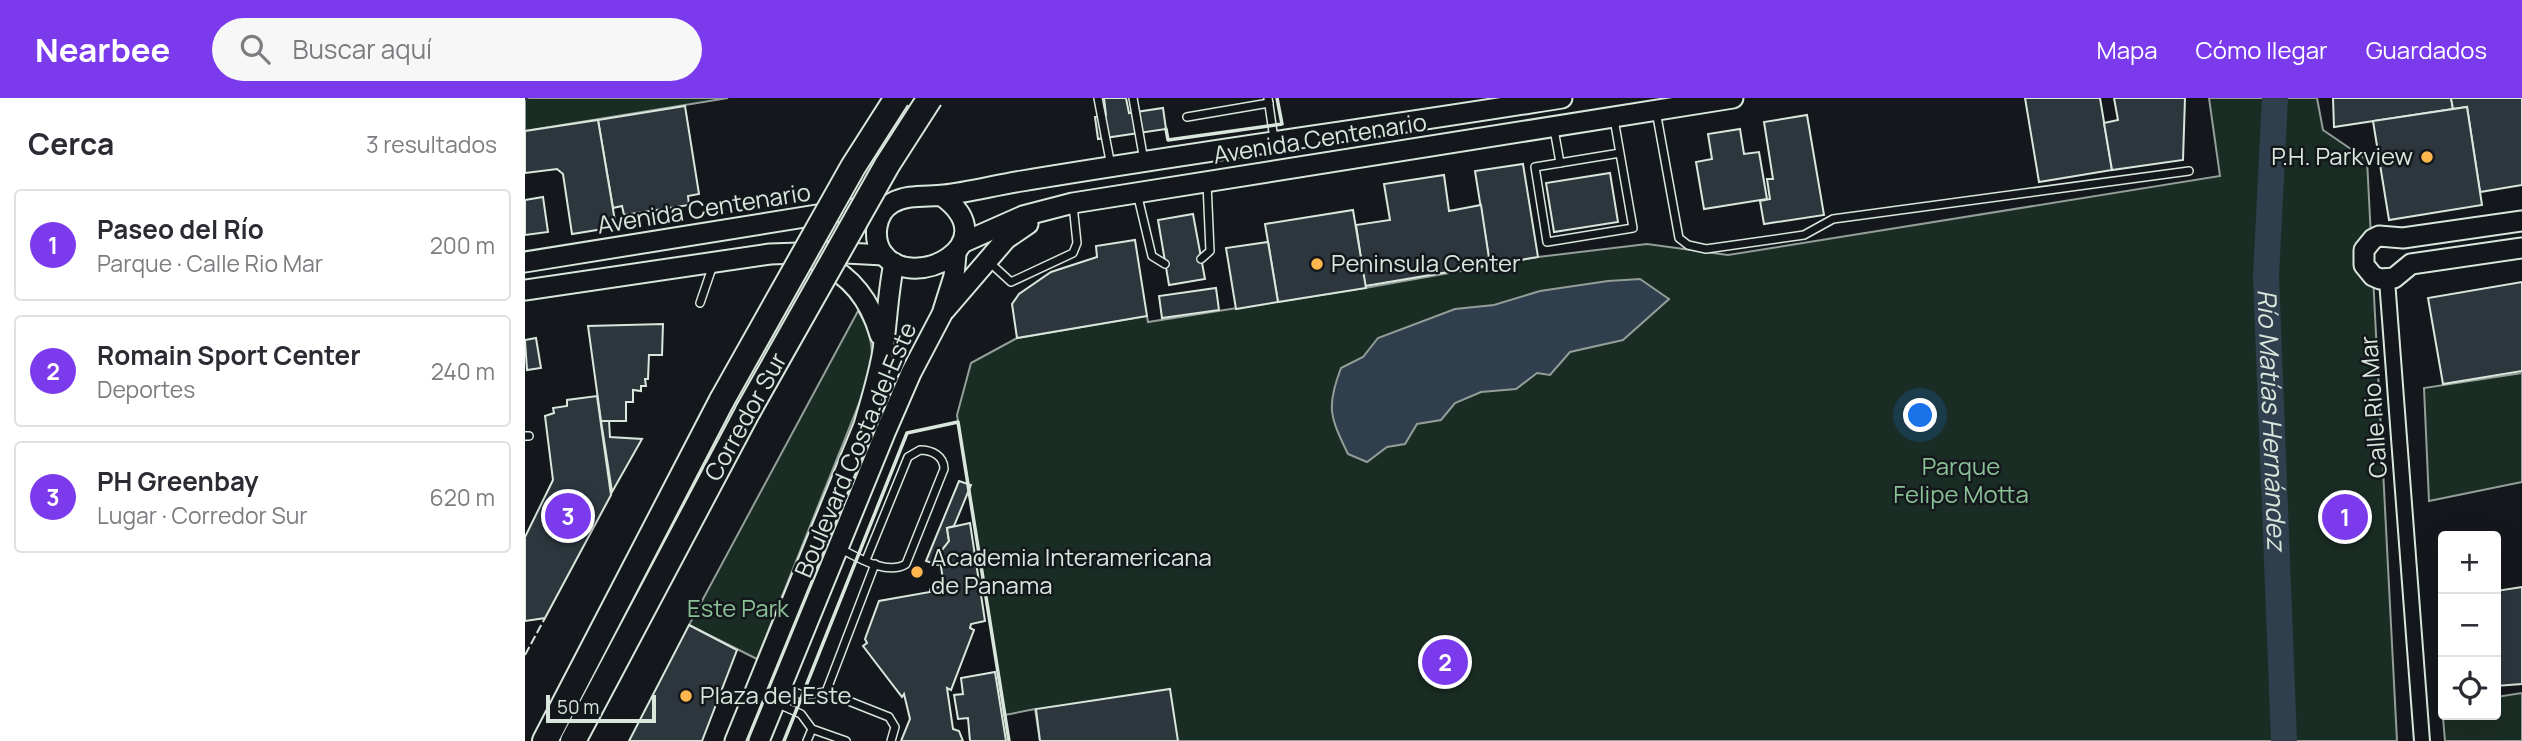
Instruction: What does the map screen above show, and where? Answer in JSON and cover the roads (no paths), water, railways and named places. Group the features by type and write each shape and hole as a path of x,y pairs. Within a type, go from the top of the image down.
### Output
{"highway":[{"name":"Corredor Sur","path":"545,741 722,400 853,167 897,98"},
{"name":"Corredor Sur","path":"573,741 748,411 887,164 930,98"}],"main road":[{"name":"Avenida Centenario","path":"942,195 1518,102 1562,98"},
{"name":"Avenida Centenario","path":"959,248 1023,216 1067,204 1614,117 1655,104 1733,98"},
{"path":"1278,142 1285,169"},
{"path":"1168,159 1172,187"},
{"path":"525,290 777,254 827,252 889,259 912,268 931,266 947,261 959,248 964,233 962,218 954,205 942,195 907,198 891,203 881,214 877,228 878,242 889,259"},
{"name":"Avenida Centenario","path":"525,262 891,203"},
{"path":"942,314 1006,239 1067,204"},
{"path":"2522,221 2403,238 2379,236 2364,250 2364,265 2373,276 2387,280 2401,274 2411,264 2522,248"},
{"path":"627,246 633,273"},
{"name":"Boulevard Costa del Este","path":"759,741 885,433 911,373 942,314 954,276 959,248"},
{"path":"777,254 801,256 824,264 844,276 861,293 874,314 883,349"},
{"name":"Boulevard Costa del Este","path":"735,741 864,425 883,349 889,259"},
{"path":"864,425 885,433"},
{"path":"775,642 797,651"}],"street":[{"name":"Calle Rio Mar","path":"2387,280 2423,741"}],"lane":[{"path":"1098,98 1111,167"},
{"path":"1133,98 1144,162"},
{"path":"1187,117 1268,101 1278,142"},
{"path":"1655,104 1679,238 1688,246 1706,249 1804,234 1833,219 2189,171"},
{"path":"1614,117 1633,228 1547,242 1535,167 1620,153"},
{"path":"1553,127 1560,163"},
{"path":"1201,259 1210,251 1207,181"},
{"path":"1137,192 1152,256 1165,264"},
{"path":"988,261 1011,282 1073,253 1077,243 1067,204"},
{"path":"700,303 715,261"},
{"path":"839,548 866,560 875,564 891,568 901,567 909,559 944,469 943,461 937,454 920,450 908,457 866,560"},
{"path":"825,692 875,564"},
{"path":"779,695 825,692 889,717 895,727 891,741"},
{"path":"779,695 801,714 812,729 846,741"},
{"path":"807,741 812,729"}],"water":[{"path":"1640,279 1669,299 1623,340 1570,352 1550,375 1537,373 1516,389 1481,392 1455,403 1441,420 1417,424 1405,444 1387,447 1367,462 1348,454 1334,421 1333,393 1341,368 1363,357 1378,338 1455,309 1494,305 1540,291"}],"waterway":[{"name":"Río Matías Hernández","path":"2275,98 2266,277 2284,741"}],"place":[{"name":"P.H. Parkview","path":"2427,157"},
{"name":"Peninsula Center","path":"1317,264"},
{"name":"PH Greenbay","path":"568,516"},
{"name":"Paseo del Río","path":"2345,517"},
{"name":"Academia Interamericana de Panama","path":"917,572"},
{"name":"Romain Sport Center","path":"1445,662"},
{"name":"Plaza del Este","path":"686,696"}],"park label":[{"name":"Parque Felipe Motta","path":"1961,481"},
{"name":"Este Park","path":"738,609"}]}
